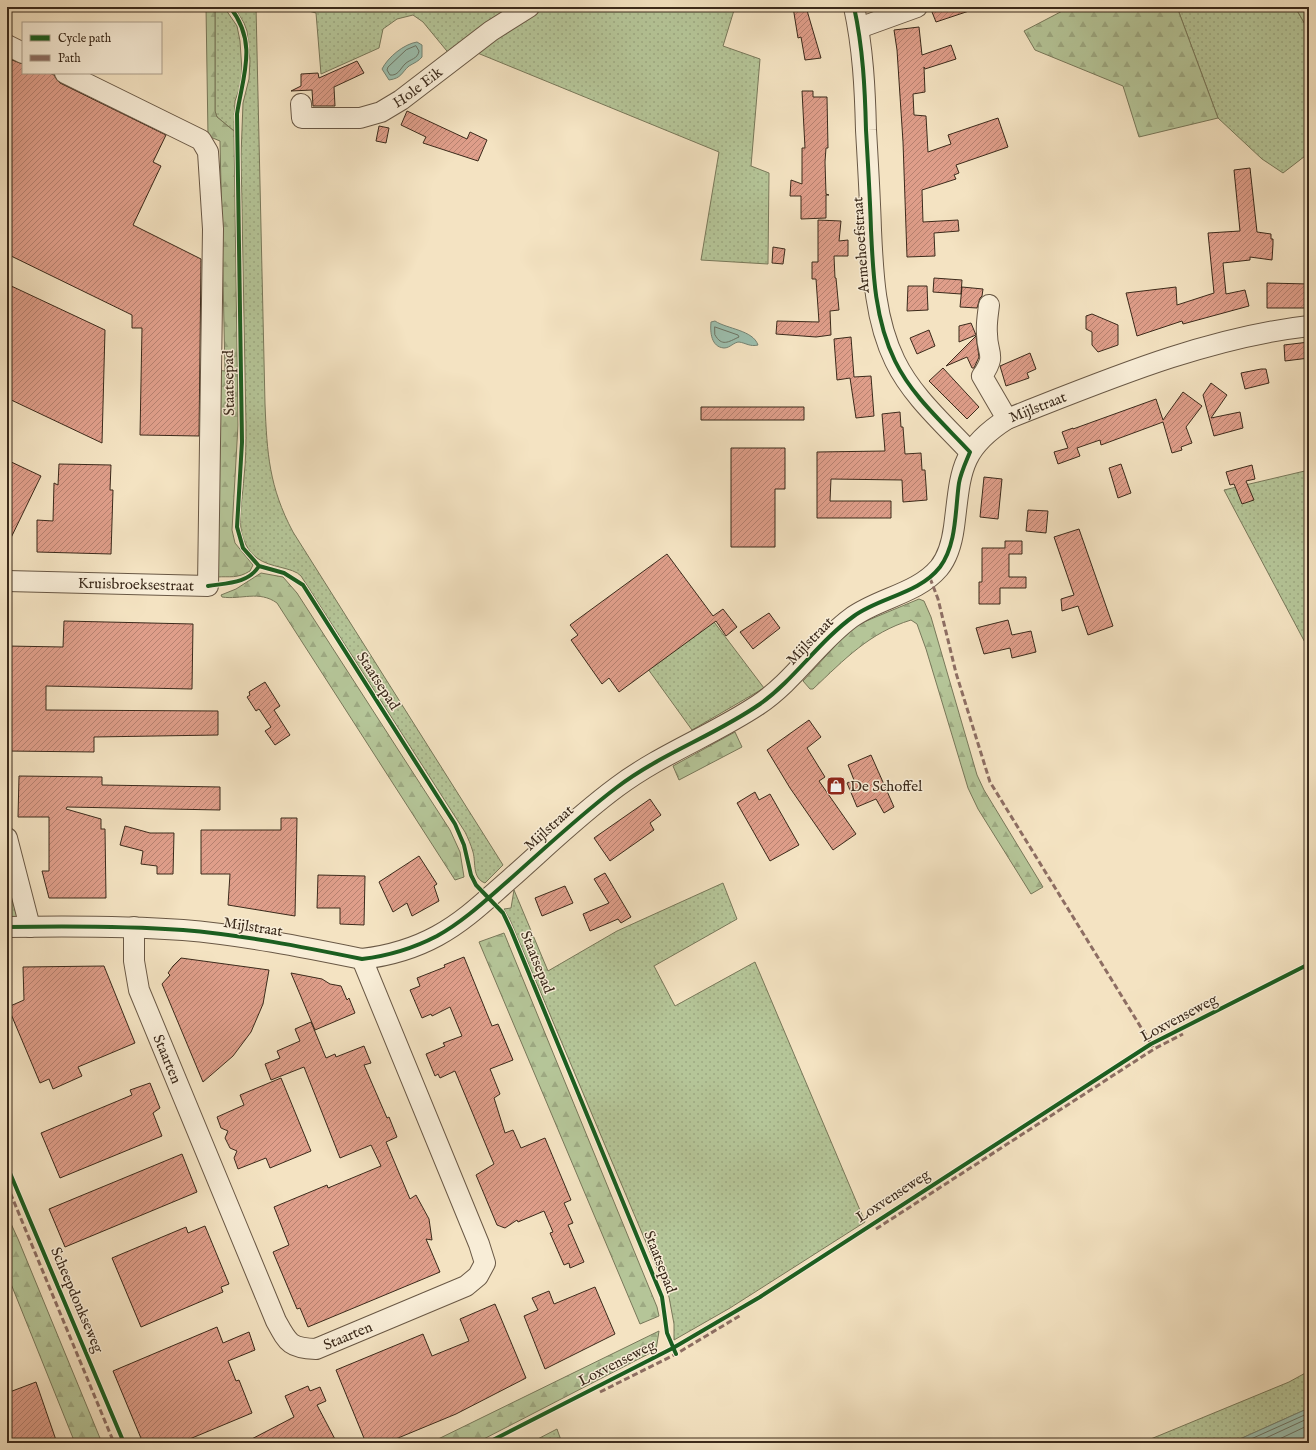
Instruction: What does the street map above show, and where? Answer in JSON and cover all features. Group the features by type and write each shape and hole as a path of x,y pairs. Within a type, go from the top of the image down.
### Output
{"street":[{"name":"Hole Eik","path":"301,104 302,118 360,118 381,112 401,100 491,31 529,7"},
{"name":"Armehoefstraat","path":"854,7 859,28 865,81 874,283 880,318 895,361 909,383 927,407 970,452"},
{"path":"859,28 917,7"},
{"path":"7,45 22,52"},
{"name":"Kruisbroeksestraat","path":"7,581 208,586 213,237 208,152 201,140 67,74"},
{"path":"989,305 986,335 991,353 990,364 982,376 1007,419"},
{"name":"Mijlstraat","path":"7,927 134,927 232,935 362,960 382,956 420,943 454,926 480,906 590,808 618,786 645,768 759,704 786,683 830,636 859,612 930,578 940,567 952,542 960,480 970,452 987,431 1007,419 1199,349 1285,329 1309,326"},
{"path":"7,838 30,927"},
{"name":"Staarten","path":"134,927 134,961 139,990 276,1321 286,1340 298,1348 316,1349 466,1286 478,1276 485,1262 479,1244 362,960"}],"green space":[{"path":"206,7 215,7 215,111 217,117 234,131 238,425 232,530 235,543 253,565 250,571 234,577 217,577 215,370 225,371 220,141 208,136"},
{"path":"215,7 224,7 237,26 240,41 242,71 240,87 235,101 234,131 217,117 215,111"},
{"path":"234,7 256,7 265,404 268,454 274,485 285,516 293,532 503,865 485,883 478,878 476,874 473,852 465,832 301,576 293,571 268,564 257,558 248,549 243,537 240,516 245,464 246,425 241,156 243,103 249,79 250,61 247,31"},
{"path":"294,7 519,7 451,56 423,22 413,15 397,19 383,29 379,48 321,74 316,13"},
{"path":"540,7 735,7 723,46 760,59 751,166 769,173 768,264 701,260 719,152 475,52"},
{"path":"1070,7 1177,7 1218,118 1139,137 1123,86 1035,50 1024,31"},
{"path":"1177,7 1295,7 1309,31 1309,153 1283,173 1262,159 1218,118"},
{"path":"1295,7 1309,7 1309,31"},
{"path":"1309,470 1309,650 1224,490"},
{"path":"261,573 283,577 297,593 450,830 460,852 464,877 455,880 277,603 270,599 257,596 222,597 221,595 236,589"},
{"path":"919,599 924,601 931,617 977,775 984,790 1043,887 1031,894 978,809 968,788 917,624 911,620 882,632 847,657 813,689 810,689 803,681 846,634 859,624"},
{"path":"705,610 764,688 692,730 640,658"},
{"path":"735,732 742,747 679,780 673,766"},
{"path":"7,883 11,884 18,914 15,918 7,920"},
{"path":"723,883 737,919 654,966 675,1006 755,962 865,1222 730,1308 674,1340 674,1324 669,1297 511,922 504,909 511,908 514,890 548,971 617,931"},
{"path":"504,933 657,1307 659,1316 640,1324 479,942"},
{"path":"7,1215 102,1443 75,1443 7,1274"},
{"path":"659,1331 656,1350 476,1443 430,1443"},
{"path":"1309,1371 1309,1408 1231,1443 1141,1443 1289,1382"},
{"path":"557,1429 562,1443 530,1443"}],"water":[{"path":"417,42 422,45 422,57 409,66 399,77 389,80 382,69 385,64 402,48"},
{"path":"715,321 751,336 758,345 750,345 739,342 724,348 716,345 711,334 711,322"},
{"path":"1309,1408 1309,1443 1231,1443"}],"building":[{"path":"793,7 806,7 821,58 805,60 801,37 798,38"},
{"path":"930,7 975,7 975,9 936,22"},
{"path":"919,27 922,55 951,45 956,59 925,69 924,67 925,92 913,94 914,115 926,116 928,152 951,144 948,135 998,118 1008,147 956,165 959,173 954,175 956,179 922,190 923,222 958,220 959,231 934,233 935,256 907,257 903,142 897,50 894,30"},
{"path":"12,60 22,64 22,74 52,74 60,83 166,135 153,162 161,166 133,225 201,259 199,436 140,435 142,328 132,328 132,315 7,254 7,69"},
{"path":"357,61 364,73 334,87 335,106 313,106 312,90 291,91 301,86 301,74 318,73 319,78"},
{"path":"802,91 813,91 813,97 827,97 828,148 826,148 825,162 826,194 829,195 826,195 826,218 801,219 801,196 790,196 791,180 802,184 802,148 805,148"},
{"path":"407,111 467,139 470,132 487,140 478,161 423,143 426,137 401,125"},
{"path":"379,126 389,128 386,143 376,141"},
{"path":"1250,168 1257,232 1271,234 1271,239 1273,239 1272,260 1250,257 1250,260 1223,263 1226,294 1245,290 1249,306 1183,324 1182,321 1137,336 1126,293 1176,287 1177,305 1214,293 1208,233 1240,231 1234,170"},
{"path":"818,220 841,221 839,241 848,240 848,256 834,256 839,310 830,311 831,335 816,337 776,334 777,321 819,322 816,279 812,279 812,262 818,262"},
{"path":"773,247 785,249 783,264 772,263"},
{"path":"934,278 962,280 961,294 933,292"},
{"path":"1267,283 1309,284 1309,308 1267,308"},
{"path":"7,284 105,330 102,443 7,398"},
{"path":"908,286 927,286 928,310 907,311"},
{"path":"962,287 983,289 977,308 960,307"},
{"path":"1092,314 1118,325 1118,345 1098,352 1092,345 1092,332 1086,329 1086,316"},
{"path":"971,323 976,335 959,342 959,326"},
{"path":"929,330 935,346 917,354 910,338"},
{"path":"976,336 979,357 974,368 972,368 967,357 946,366"},
{"path":"851,337 854,377 871,376 874,416 856,418 850,378 837,380 834,339"},
{"path":"1309,342 1309,358 1285,361 1284,345"},
{"path":"1030,353 1036,369 1027,373 1029,378 1006,386 1000,366"},
{"path":"943,368 979,407 967,419 929,381"},
{"path":"1266,369 1269,383 1245,389 1241,373"},
{"path":"1211,383 1227,395 1211,418 1240,412 1243,428 1214,436 1203,395"},
{"path":"1183,392 1202,406 1186,427 1192,443 1181,447 1182,450 1172,453 1163,422 1101,445 1100,440 1077,448 1080,456 1058,464 1054,452 1068,448 1062,432 1156,399 1163,420"},
{"path":"701,407 804,407 804,420 701,420"},
{"path":"900,412 901,427 903,427 905,454 921,453 922,470 925,470 927,500 903,502 902,480 831,479 830,501 891,501 891,518 817,518 817,452 885,451 882,414"},
{"path":"731,448 785,448 785,489 775,489 775,547 731,547"},
{"path":"7,460 41,476 7,546"},
{"path":"59,464 111,465 110,490 113,490 111,554 37,552 37,520 53,521 54,483 58,485"},
{"path":"1121,464 1131,493 1118,498 1109,468"},
{"path":"1252,465 1255,479 1246,481 1254,500 1242,504 1234,484 1230,485 1226,472"},
{"path":"984,477 1002,479 998,519 980,517"},
{"path":"1028,510 1048,511 1046,533 1026,531"},
{"path":"1079,529 1113,626 1088,635 1078,606 1062,611 1061,599 1074,595 1054,537"},
{"path":"1005,541 1022,541 1022,554 1009,554 1009,577 1026,577 1026,588 1000,588 1000,604 979,604 979,582 982,582 982,548 1005,548"},
{"path":"667,554 713,616 723,609 737,627 726,636 716,621 619,692 609,678 602,684 571,640 578,635 570,625"},
{"path":"769,613 780,628 753,649 740,632"},
{"path":"1008,620 1012,635 1031,631 1036,652 1012,658 1010,648 984,654 976,628"},
{"path":"64,621 193,624 192,689 46,686 46,710 218,711 218,735 94,737 94,752 7,751 7,646 63,647"},
{"path":"265,682 280,706 274,710 290,735 275,745 265,731 271,727 259,709 256,711 247,697 250,695 249,692"},
{"path":"809,720 821,737 807,748 825,777 819,781 856,834 833,850 790,788 767,750"},
{"path":"871,755 894,807 884,813 876,799 857,807 847,783 854,780 848,765"},
{"path":"19,776 102,777 102,785 220,787 220,810 67,807 66,809 101,819 101,829 105,829 106,898 49,898 42,871 49,871 49,817 18,817"},
{"path":"755,792 759,800 770,794 799,845 770,861 737,803"},
{"path":"650,799 661,815 650,823 654,830 610,861 594,838"},
{"path":"281,818 297,818 295,916 228,905 230,874 201,874 201,830 281,830"},
{"path":"125,826 150,833 174,833 173,874 157,874 157,866 141,864 143,851 120,845"},
{"path":"419,856 437,884 434,886 439,901 412,916 407,903 393,912 379,882"},
{"path":"605,873 631,917 621,923 618,919 590,931 583,914 609,903 594,879"},
{"path":"318,875 365,876 364,925 340,924 340,908 317,908"},
{"path":"565,886 573,903 542,916 535,898"},
{"path":"464,957 492,1026 498,1024 513,1060 490,1069 500,1094 494,1098 505,1133 513,1130 521,1148 545,1138 571,1200 564,1203 573,1223 568,1225 584,1262 570,1268 569,1263 564,1265 550,1233 553,1232 544,1211 518,1222 517,1220 505,1228 497,1225 476,1175 494,1164 455,1071 440,1078 438,1074 435,1076 426,1054 445,1046 443,1043 462,1036 450,1007 432,1016 431,1014 422,1018 410,990 420,986 417,978 445,967 444,965"},
{"path":"181,958 269,970 263,1004 251,1032 233,1056 203,1082 162,984 170,975 168,973 173,966"},
{"path":"104,966 135,1043 78,1067 82,1076 53,1089 49,1079 40,1083 8,1007 24,1000 23,967"},
{"path":"291,973 322,979 330,984 341,986 347,1000 349,998 355,1013 315,1030"},
{"path":"311,1022 326,1058 335,1054 336,1057 364,1046 371,1063 364,1065 397,1137 386,1142 410,1199 416,1195 429,1219 432,1240 426,1239 440,1272 308,1327 300,1308 297,1309 273,1252 289,1245 274,1207 327,1185 328,1188 381,1166 371,1145 340,1158 304,1067 271,1080 265,1064 280,1058 277,1051 300,1041 295,1029"},
{"path":"281,1078 311,1151 270,1168 266,1158 238,1169 234,1158 237,1151 230,1148 225,1138 228,1131 221,1128 217,1117 244,1105 240,1095"},
{"path":"150,1083 160,1108 153,1113 162,1136 60,1178 41,1133 132,1095 130,1090"},
{"path":"182,1154 197,1192 65,1247 49,1209"},
{"path":"205,1226 229,1284 221,1287 223,1292 141,1327 112,1258 186,1227 188,1233"},
{"path":"595,1287 615,1334 545,1369 524,1316 538,1310 532,1298 549,1291 554,1304"},
{"path":"495,1304 526,1378 456,1414 386,1443 366,1443 336,1370 423,1334 432,1356 469,1341 460,1319"},
{"path":"217,1327 223,1343 249,1332 255,1350 228,1361 236,1381 239,1380 252,1413 180,1443 143,1443 113,1371"},
{"path":"36,1382 57,1443 7,1443 7,1393"},
{"path":"308,1386 310,1391 320,1387 326,1401 317,1405 337,1443 244,1443 294,1417 285,1396"}],"marked path":[{"path":"930,578 938,599 956,673 990,782 1153,1047"},
{"path":"876,1229 1154,1049 1183,1034"},
{"path":"7,1185 114,1443"},
{"path":"600,1392 676,1354 741,1315"}],"cycle path":[{"name":"Staatsepad","path":"230,7 239,20 244,33 246,46 245,72 237,114 242,442 237,527 243,548 259,566 284,573 303,585 455,824 464,845 471,875 476,885 503,913 662,1297 667,1333 676,1354"},
{"path":"7,927 51,926 183,930 250,938 362,959 391,954 410,948 437,936 466,917 575,821 633,776 724,726 760,704 785,683 829,637 854,616 875,604 921,583 940,567 950,548 959,483 970,452 929,409 910,386 895,361 883,329 874,280 863,68 860,38 854,7"},
{"path":"208,586 236,582 249,576 259,566"},
{"name":"Loxvenseweg","path":"487,1443 673,1348 760,1297 1151,1044 1309,964"},
{"name":"Scheepdonkseweg","path":"7,1166 124,1443"}],"place":[{"name":"De Schoffel","path":"836,786"}]}
